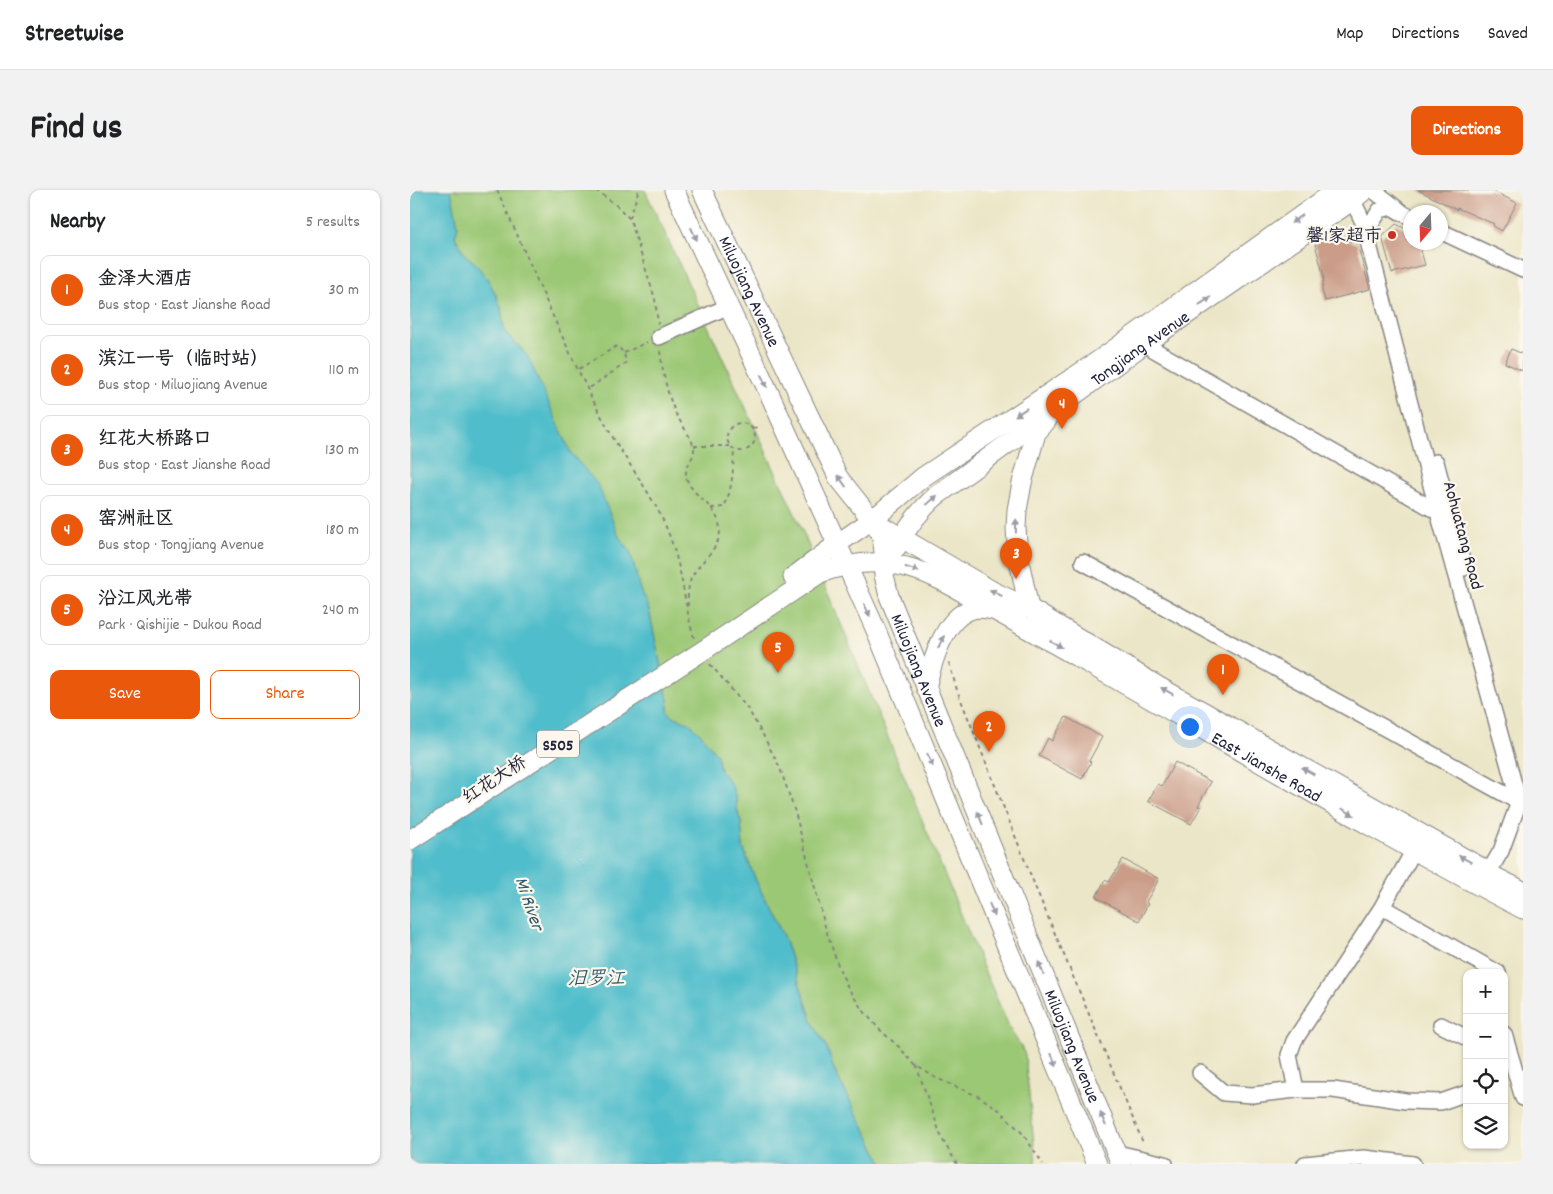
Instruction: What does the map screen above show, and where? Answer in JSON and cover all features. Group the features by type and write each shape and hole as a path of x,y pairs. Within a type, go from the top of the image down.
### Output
{"main road":[{"name":"Miluojiang Avenue","path":"674,190 879,637 1098,1164"},
{"name":"Miluojiang Avenue","path":"702,190 838,477 872,520 882,536 884,542 884,575 889,596 1119,1158"},
{"name":"Tongjiang Avenue","path":"884,562 894,552 922,509 934,498 1056,408 1140,338 1336,190"},
{"name":"Tongjiang Avenue","path":"837,544 872,520 923,477 1095,363 1140,338 1360,193"},
{"path":"1028,608 1018,556 1017,510 1022,483 1036,433 1056,408"},
{"name":"East Jianshe Road","path":"872,520 994,592 1028,608 1488,881 1523,909"},
{"name":"S505","path":"703,647 837,544"},
{"name":"East Jianshe Road","path":"847,566 884,562 906,566 928,574 1414,850 1488,881 1523,891"},
{"name":"S505","path":"410,840 703,647 820,573 847,566"},
{"path":"926,688 931,664 946,632 955,620 964,613 977,608 994,610"},
{"name":"红花大桥","path":"410,832 703,647"}],"street":[{"path":"1389,190 1407,205"},
{"path":"1360,193 1403,214"},
{"path":"1360,193 1371,224 1523,784"},
{"name":"Aohuatang Road","path":"1360,193 1363,222 1438,512 1519,802"},
{"path":"1371,224 1380,210 1392,207 1403,214"},
{"path":"1448,225 1523,260"},
{"path":"1448,235 1523,270"},
{"path":"659,337 728,306"},
{"path":"1140,338 1438,512"},
{"path":"1083,562 1519,802 1488,881"},
{"path":"1488,881 1509,855 1523,820"},
{"path":"1296,1090 1290,1056 1294,1041 1382,907 1414,850"},
{"path":"1382,907 1491,969"},
{"path":"1441,1025 1463,1036"},
{"path":"1508,1059 1510,1076 1523,1098"},
{"path":"1200,1073 1224,1093 1252,1095 1296,1090 1333,1090 1406,1101 1442,1102 1463,1094"},
{"path":"1119,1158 1158,1163"},
{"path":"1305,1164 1364,1158 1413,1164"}],"path":[{"path":"497,190 608,429 638,476 662,519 683,585 688,616 703,647 724,682 748,709 780,768 795,812 826,930 848,988 862,1009 915,1065 936,1078 980,1097 998,1109 1023,1134 1043,1164"},
{"path":"596,190 616,205 630,219 655,299 666,388 677,416 694,446 693,457 687,464 686,474 688,481 711,508 719,521 720,533 716,544 692,577 688,590 688,616"},
{"path":"630,219 637,190"},
{"path":"624,353 659,337"},
{"path":"579,369 618,346 624,353 626,363 588,389"},
{"path":"741,422 746,423 753,429 756,438 752,447 744,451 734,450 730,446 727,438 729,429 732,426 741,422"},
{"path":"753,429 760,425"},
{"path":"694,446 730,446"},
{"path":"711,508 724,507 727,501 732,484 734,450"},
{"path":"949,663 957,690 1037,891 1158,1163"},
{"path":"915,1065 942,1140 957,1164"}],"green space":[{"path":"451,190 645,190 800,525 985,972 1012,1033 1025,1055 1036,1164 882,1164 834,1070 827,1048 813,1023 783,936 756,881 743,847 741,822 731,784 720,770 717,755 688,722 674,717 668,712 668,700 649,610 640,590 630,551 619,537 610,515 583,469 571,453 521,348 504,331 501,308 488,280 475,263 465,255 455,237 458,226"}],"water":[{"name":"汨罗江","path":"410,190 451,190 458,226 455,237 465,255 475,263 488,280 501,308 504,331 528,357 571,453 598,485 619,537 630,551 640,590 649,610 668,700 668,712 674,717 688,722 700,733 717,755 720,770 731,784 741,822 743,848 756,881 783,936 813,1023 827,1048 834,1070 882,1164 416,1164 410,1159"}],"building":[{"path":"1418,190 1491,190 1517,203 1502,231 1493,226 1494,224 1447,205"},
{"path":"1396,224 1403,228 1403,250 1422,250 1425,265 1392,273 1382,237"},
{"path":"1323,237 1339,237 1357,244 1370,289 1325,301 1322,290 1324,277 1315,244"},
{"path":"1511,349 1523,354 1523,371 1505,363"},
{"path":"1066,717 1102,737 1082,779 1039,756 1048,738 1052,741"},
{"path":"1175,762 1211,782 1198,806 1201,807 1191,824 1148,801 1158,784 1162,786"},
{"path":"1123,859 1159,879 1146,902 1148,904 1139,921 1096,897 1105,880 1109,882"}],"place":[{"name":"馨1家超市","path":"1392,235"},
{"name":"窑洲社区","path":"1062,429"},
{"name":"红花大桥路口","path":"1016,579"},
{"name":"沿江风光带","path":"778,673"},
{"name":"金泽大酒店","path":"1223,695"},
{"name":"滨江一号（临时站）","path":"989,752"}],"water label":[{"name":"Mi River","path":"531,903"}]}
